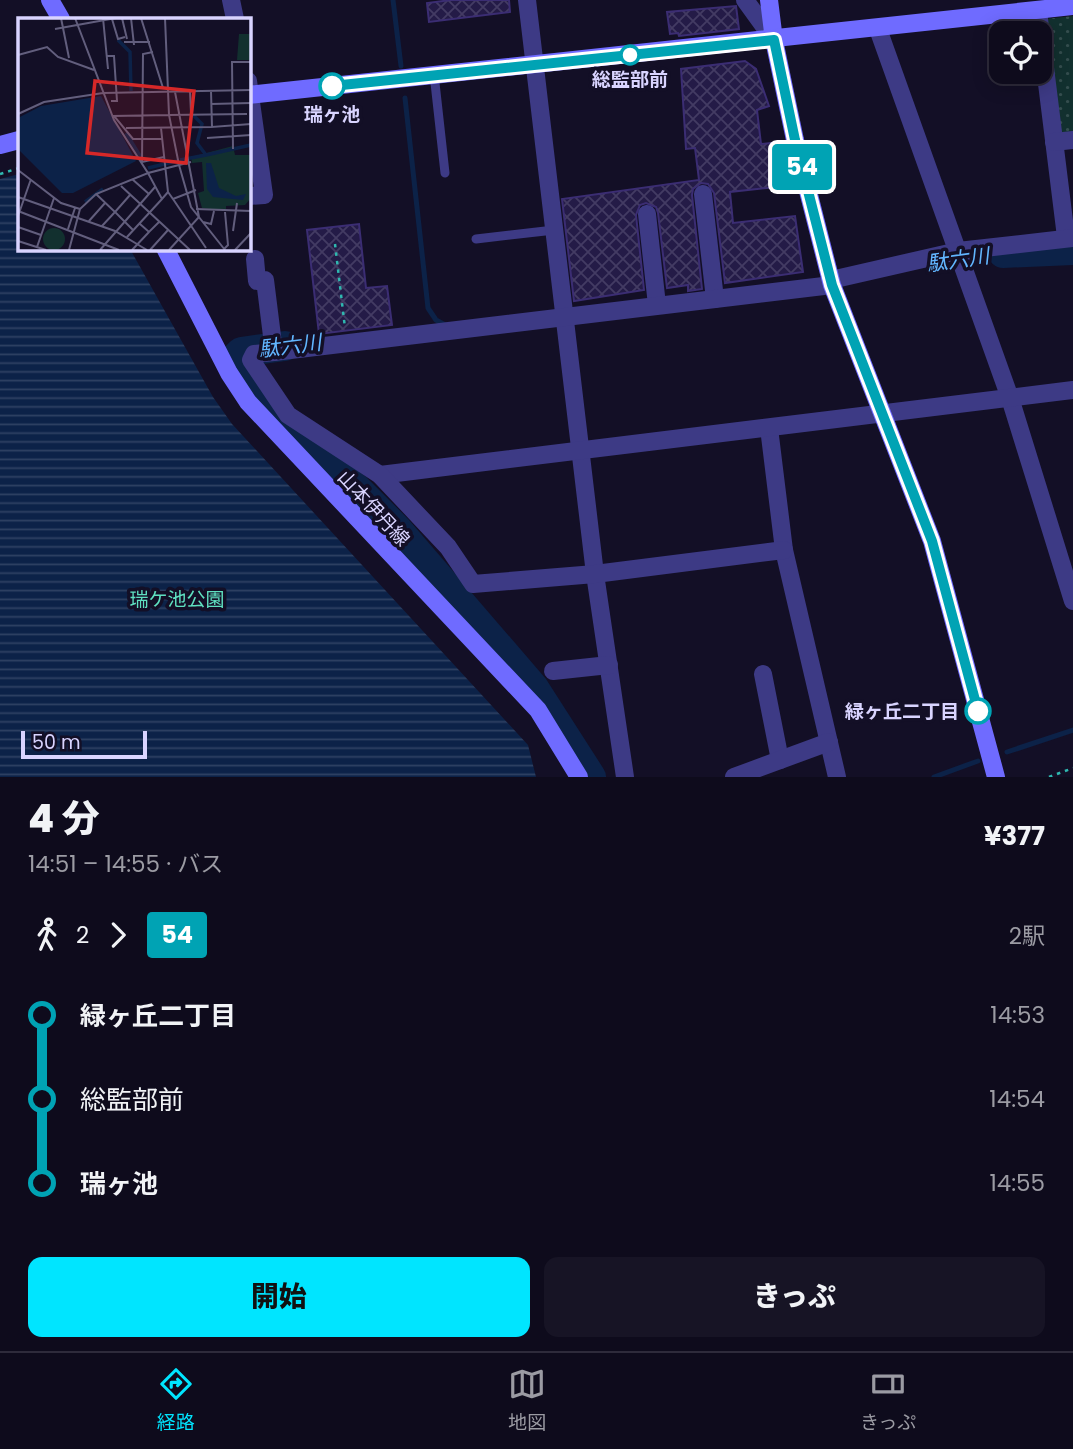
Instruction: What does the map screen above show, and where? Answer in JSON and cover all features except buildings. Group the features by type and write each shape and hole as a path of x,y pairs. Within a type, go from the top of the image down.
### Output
{"street":[{"path":"50,0 60,18"},
{"path":"231,0 235,18"},
{"path":"527,0 595,574 625,777"},
{"path":"745,0 774,40"},
{"path":"769,0 774,40 795,140 831,282 932,541 996,777"},
{"path":"250,90 535,65 1073,6"},
{"path":"784,550 595,574 473,584 448,547 380,475 288,415 251,360 254,355 274,349 831,282 958,251 1069,237 1038,10"},
{"path":"878,29 1010,398 1073,601"},
{"path":"250,97 264,194 250,196"},
{"path":"0,145 18,140"},
{"path":"1054,142 1073,140"},
{"path":"703,194 714,294"},
{"path":"647,214 657,305"},
{"name":"山本伊丹線","path":"166,250 229,373 248,402 538,710 579,777"},
{"path":"255,259 257,281 265,280 274,349"},
{"path":"380,475 1073,390"},
{"path":"769,428 784,550 837,777"},
{"path":"553,671 609,665"},
{"path":"763,674 780,760"},
{"path":"734,777 829,742"}],"lane":[{"path":"434,74 445,173"},
{"path":"476,239 555,230"}],"path":[{"path":"0,174 18,168"},
{"path":"335,244 346,335"},
{"path":"1049,777 1073,768"}],"green space":[{"path":"1073,16 1073,134 1063,135 1057,131 1052,84 1052,21 1044,19"}],"water":[{"name":"瑞ケ池公園","path":"18,174 18,250 131,250 213,397 232,424 528,745 536,777 0,777 0,179"}],"waterway":[{"path":"393,0 401,66"},
{"path":"405,98 428,308 436,320 447,326"},
{"name":"駄六川","path":"1003,253 1073,250"},
{"name":"駄六川","path":"285,346 241,352 236,357 296,442 357,489 397,529 534,688 591,777"},
{"path":"1007,752 1073,730"},
{"path":"934,777 978,761"}],"bus line":[{"name":"54","path":"332,86 774,40 795,140 832,285 932,541 978,711"}],"place":[{"name":"総監部前","path":"630,55"},
{"name":"瑞ヶ池","path":"332,86"},
{"name":"緑ヶ丘二丁目","path":"978,711"}]}
